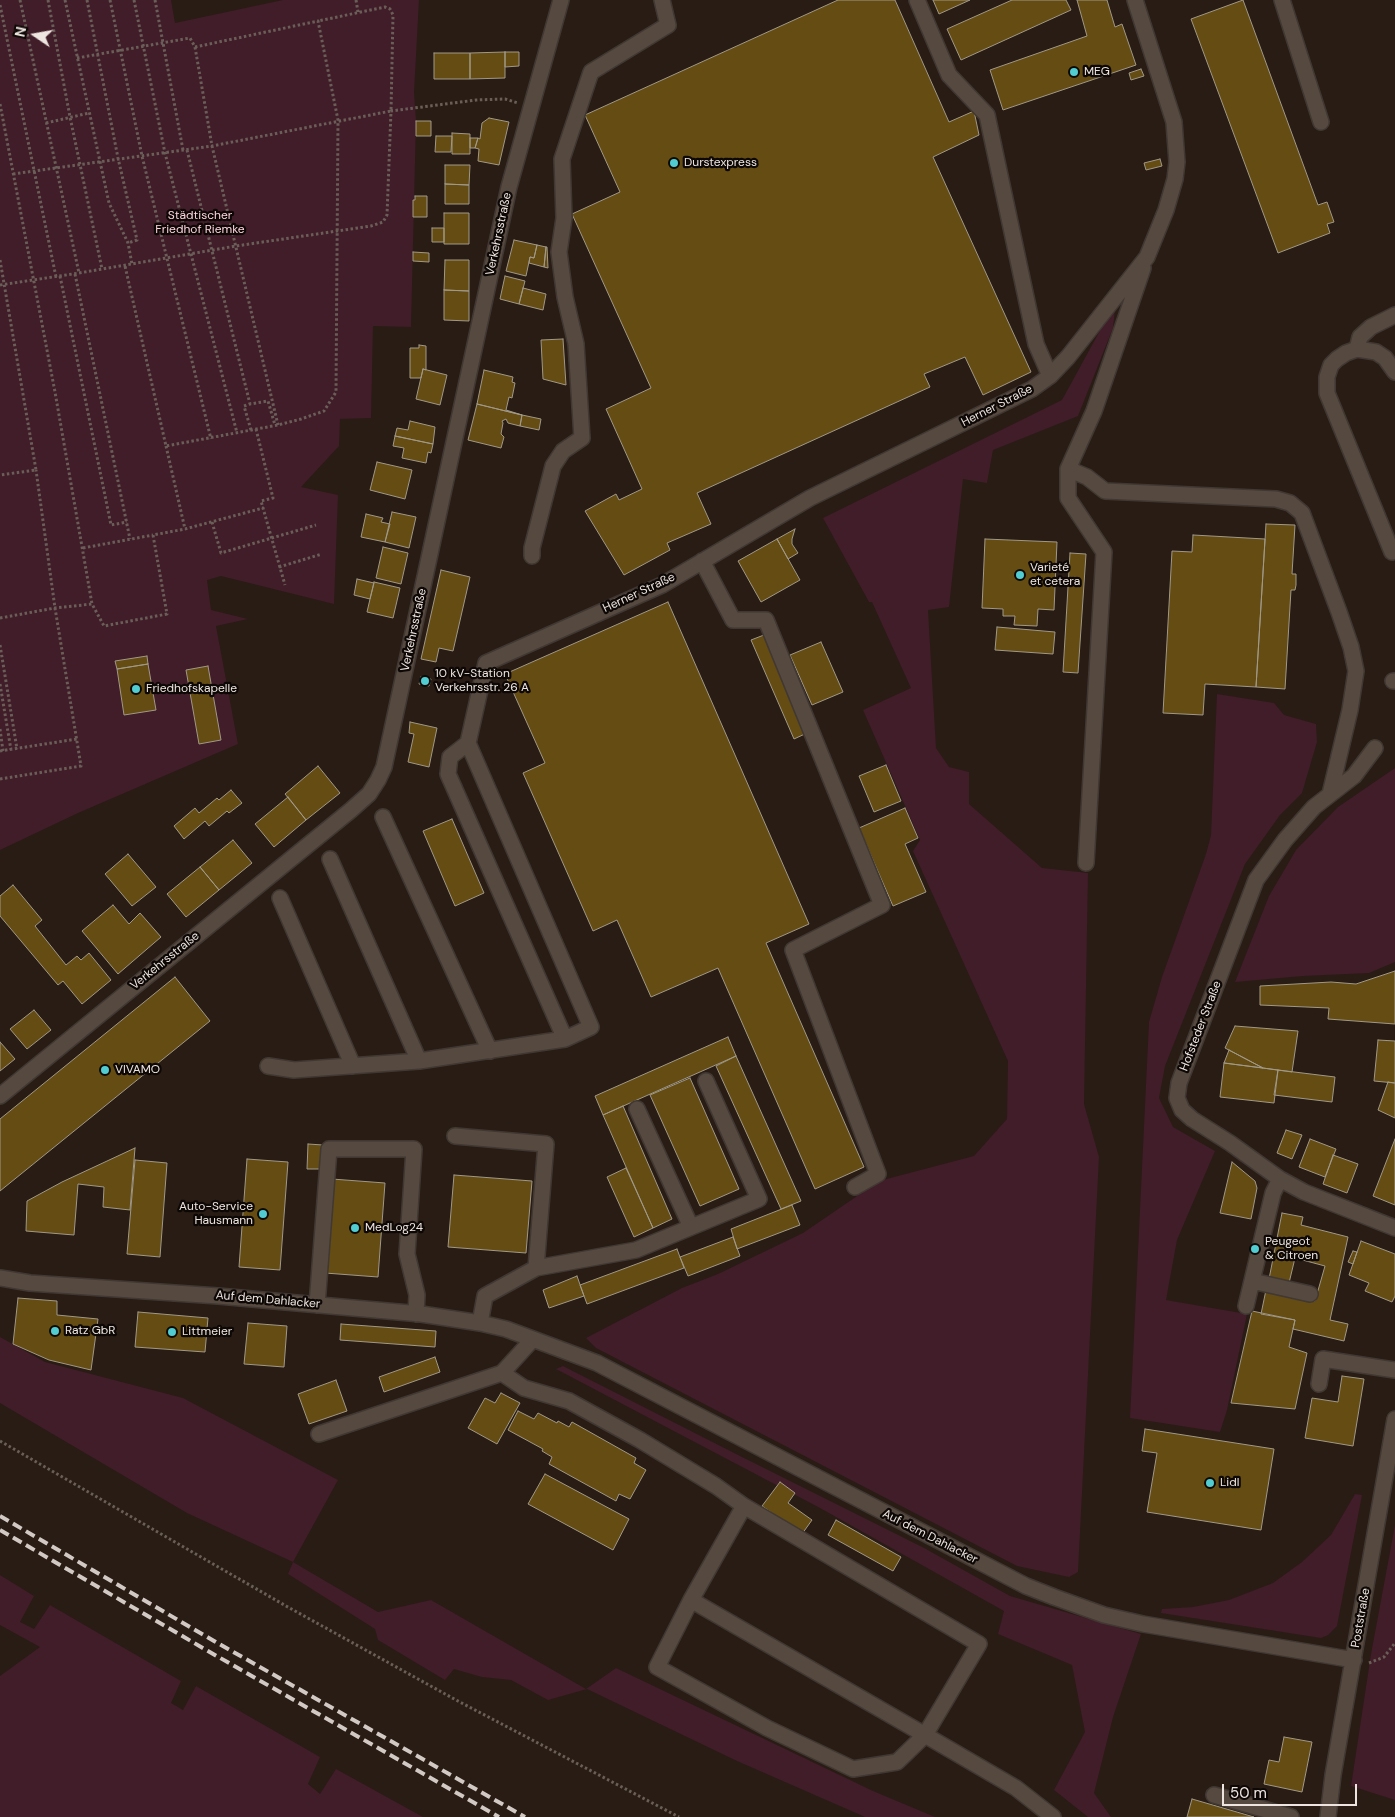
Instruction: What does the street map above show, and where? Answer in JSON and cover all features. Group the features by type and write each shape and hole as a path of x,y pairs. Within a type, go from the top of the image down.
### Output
{"street":[{"name":"Verkehrsstraße","path":"0,1096 351,810 369,794 378,780 384,767 509,187 561,0"},
{"path":"532,556 532,548 554,466 564,451 582,438 576,344 565,297 559,252 564,218 562,159 591,72 668,25 662,0"},
{"path":"917,0 949,74 987,115 1036,344 1050,376"},
{"name":"Herner Straße","path":"468,743 486,663 662,584 810,498 1032,389 1050,376 1068,357 1147,257 1166,210 1175,179 1177,162 1174,122 1134,0"},
{"path":"1282,0 1321,122"},
{"path":"1086,863 1104,552 1068,498 1068,469 1094,411 1147,257"},
{"path":"1357,349 1360,338 1371,327 1395,315"},
{"path":"1392,552 1327,393 1327,377 1331,365 1346,353 1357,349 1376,352 1385,358 1395,372"},
{"path":"1068,469 1087,477 1105,491 1276,500 1290,503 1302,513 1351,647 1356,671 1352,700 1330,794"},
{"path":"702,561 733,620 766,620 882,905 793,950 878,1174 855,1188"},
{"path":"268,1066 294,1070 419,1061 565,1039 591,1027 468,743 450,758 448,774 565,1039"},
{"name":"Hofsteder Straße","path":"1375,748 1354,776 1314,807 1291,833 1256,880 1179,1083 1177,1098 1182,1110 1192,1119 1280,1179 1304,1192 1395,1228"},
{"path":"383,817 490,1051"},
{"path":"330,858 419,1061"},
{"path":"280,898 353,1066"},
{"path":"480,1322 485,1296 536,1268 636,1250 758,1199 706,1081"},
{"path":"637,1109 691,1227"},
{"path":"456,1136 546,1144 536,1268"},
{"path":"317,1305 329,1149 414,1149 408,1254 417,1295 416,1314"},
{"path":"1246,1306 1272,1193 1280,1179"},
{"name":"Auf dem Dahlacker","path":"0,1278 30,1283 218,1296 416,1314 480,1322 506,1329 597,1363 1026,1586 1054,1597 1104,1615 1143,1624 1354,1660"},
{"path":"1252,1281 1310,1294"},
{"path":"319,1434 502,1373 532,1339"},
{"path":"1319,1384 1324,1359 1395,1370"},
{"path":"502,1373 524,1388 569,1401 640,1440 716,1486 744,1506 978,1644 925,1735 896,1762 853,1769 767,1728 656,1667 744,1506"},
{"name":"Poststraße","path":"1328,1817 1333,1775 1395,1419"},
{"path":"692,1600 1016,1788 1053,1817"},
{"path":"1214,1795 1292,1817"}],"path":[{"path":"20,0 130,539"},
{"path":"48,0 102,269"},
{"path":"65,0 109,203 128,242 132,264"},
{"path":"86,0 118,158 137,240 128,242"},
{"path":"110,0 142,156 211,439"},
{"path":"134,0 165,153 237,433"},
{"path":"155,0 185,150 250,404"},
{"path":"356,0 358,12"},
{"path":"0,5 111,525 126,522"},
{"path":"2,285 338,231 383,222 387,215 391,111 393,15 390,9 385,7 358,12 195,46"},
{"path":"166,446 211,439 301,420 324,411 336,392 338,120 318,21"},
{"path":"77,58 190,38 195,46 212,146 276,425"},
{"path":"13,174 212,146 391,111 476,100 505,99 530,106"},
{"path":"0,104 56,392 80,544 83,548 92,604 104,626 167,614 153,535"},
{"path":"46,123 89,113"},
{"path":"0,260 2,285 36,470 55,608 81,766 0,779"},
{"path":"125,266 185,529"},
{"path":"250,430 244,406 250,404 268,401 276,425"},
{"path":"256,429 273,498 262,501 263,508 285,585"},
{"path":"0,475 36,470"},
{"path":"83,548 185,529 263,508"},
{"path":"212,522 221,553 316,525"},
{"path":"279,567 322,554"},
{"path":"0,618 55,608 92,604"},
{"path":"0,645 17,749"},
{"path":"0,684 11,750"},
{"path":"0,688 7,687"},
{"path":"0,729 2,751 77,739"},
{"path":"0,1441 286,1606 456,1700 679,1817"},
{"path":"1354,1660 1370,1663 1384,1657 1395,1643"}],"green space":[{"name":"Städtischer Friedhof Riemke","path":"0,0 171,0 175,23 283,0 419,0 414,93 416,121 411,327 373,326 371,418 340,419 339,446 301,487 338,495 334,604 221,576 207,580 211,610 248,619 216,626 238,744 78,813 0,850"},
{"path":"1115,309 1113,328 1078,416 993,450 987,483 963,479 949,607 928,610 936,748 949,767 969,772 969,804 1042,868 1088,873 1084,1104 1099,1157 1078,1572 1069,1577 1017,1566 596,1348 586,1338 682,1288 718,1274 803,1233 879,1181 974,1156 1007,1119 1008,1061 913,851 920,840 863,710 911,688 872,602 869,602 823,518 1062,400 1103,325"},
{"path":"1217,694 1274,703 1284,715 1316,724 1317,742 1302,793 1280,815 1245,864 1165,1066 1159,1098 1173,1127 1215,1151 1177,1240 1166,1300 1247,1314 1227,1410 1220,1432 1130,1418 1149,1022 1162,977 1211,835"},
{"path":"1395,768 1395,962 1369,973 1235,982 1269,896 1296,850 1338,807"},
{"path":"0,1337 45,1362 183,1398 338,1480 293,1562 187,1513 0,1403"},
{"path":"563,1366 926,1549 1010,1596 1141,1634 1113,1717 1094,1793 1111,1817 1088,1817 1054,1790 1085,1732 1072,1665 998,1634 1004,1611 820,1508 556,1369"},
{"path":"1355,1494 1362,1495 1337,1626 1328,1635 1321,1638 1161,1613 1162,1609 1193,1607 1229,1600 1273,1583 1302,1562 1331,1535"},
{"path":"1395,1525 1395,1800 1351,1786 1371,1654"},
{"path":"293,1562 378,1612 431,1600 586,1689 616,1668 873,1791 935,1817 865,1817 737,1761 587,1689 548,1700 511,1680 482,1677 454,1669 445,1680 378,1640 375,1629 288,1574"},
{"path":"0,1575 34,1596 20,1622 34,1629 50,1605 181,1681 171,1703 183,1710 196,1686 320,1757 308,1784 320,1794 336,1769 423,1817 0,1817 0,1676 40,1647 0,1625"}],"building":[{"path":"838,0 895,0 949,122 974,111 979,135 933,157 1031,372 983,395 965,357 924,374 930,387 697,493 711,524 667,543 670,550 624,575 585,511 616,494 619,500 642,489 606,409 651,388 572,214 620,192 585,115"},
{"path":"933,0 970,0 939,14"},
{"path":"1012,0 1066,0 1071,10 961,60 947,29"},
{"path":"1077,0 1107,0 1115,27 1122,24 1136,65 1003,110 990,70 1087,36"},
{"path":"1243,0 1318,205 1327,202 1334,222 1327,224 1330,233 1278,253 1191,19"},
{"path":"505,52 505,78 470,79 470,53"},
{"path":"505,52 519,52 519,66 505,67"},
{"path":"434,53 470,53 470,79 434,79"},
{"path":"1141,69 1144,76 1131,80 1129,73"},
{"path":"489,118 509,122 499,165 478,161 479,149 475,148 478,138 480,139 482,123"},
{"path":"416,121 431,121 431,136 416,136"},
{"path":"452,133 470,134 470,154 452,154"},
{"path":"436,136 452,136 451,152 435,152"},
{"path":"470,138 478,138 475,148 470,148"},
{"path":"1160,159 1162,166 1146,170 1144,163"},
{"path":"445,165 470,165 469,185 445,184"},
{"path":"445,184 469,185 469,204 445,204"},
{"path":"415,196 427,196 427,217 413,217 413,200 415,200"},
{"path":"444,213 469,213 469,244 444,244"},
{"path":"432,228 444,228 444,242 432,242"},
{"path":"514,240 537,245 534,258 530,257 526,276 506,271"},
{"path":"537,245 546,247 544,267 529,263 530,257 534,258"},
{"path":"547,247 548,268 544,267"},
{"path":"413,252 429,253 429,262 413,261"},
{"path":"445,260 469,260 469,291 444,290"},
{"path":"505,276 525,281 519,304 500,299"},
{"path":"523,288 546,294 543,310 519,304"},
{"path":"444,290 469,291 469,321 444,320"},
{"path":"563,339 566,385 543,379 541,340"},
{"path":"419,345 426,346 426,370 423,369 421,378 410,378 410,348 419,348"},
{"path":"423,369 447,375 440,405 416,399"},
{"path":"484,370 513,377 512,382 515,383 512,398 509,397 506,410 522,415 477,404"},
{"path":"477,404 522,415 520,426 508,423 506,419 502,421 501,434 504,437 501,448 468,440"},
{"path":"522,415 541,419 539,430 520,426"},
{"path":"410,421 435,427 433,444 395,436 397,428 408,430"},
{"path":"395,436 433,444 431,453 428,452 426,463 402,458 404,448 393,446"},
{"path":"377,462 412,470 405,499 370,490"},
{"path":"392,512 416,517 409,548 385,542"},
{"path":"366,514 383,518 381,522 390,524 385,542 361,537"},
{"path":"1266,524 1295,525 1292,574 1296,574 1296,585 1295,590 1291,590 1285,689 1256,687"},
{"path":"795,529 792,544 798,553 788,559 777,539"},
{"path":"1193,535 1265,539 1256,687 1205,684 1203,715 1163,713 1172,551 1192,552"},
{"path":"777,539 800,580 761,602 738,561"},
{"name":"Varieté et cetera","path":"985,539 1057,542 1054,610 1038,609 1037,626 1014,625 1015,616 1003,616 1003,609 982,608"},
{"path":"383,547 408,553 401,584 376,578"},
{"path":"1070,553 1086,554 1078,673 1063,672"},
{"path":"441,570 470,577 453,651 439,648 436,662 421,659"},
{"path":"357,579 374,583 370,599 354,595"},
{"path":"374,582 400,588 393,618 367,612"},
{"path":"668,602 809,924 766,943 864,1167 815,1189 718,968 651,997 617,920 593,931 523,773 545,763 505,674"},
{"path":"997,627 1055,632 1053,654 995,650"},
{"path":"764,635 807,733 794,739 751,640"},
{"path":"821,642 843,692 812,705 790,655"},
{"path":"147,656 148,664 117,669 115,661"},
{"name":"Friedhofskapelle","path":"148,664 156,710 124,715 117,669"},
{"path":"208,666 221,740 199,744 186,670"},
{"name":"10 kV-Station Verkehrsstr. 26 A","path":"421,677 431,679 429,686 419,684"},
{"path":"410,722 437,728 429,767 408,762 414,734 409,733"},
{"path":"886,765 901,801 874,812 859,776"},
{"path":"318,766 340,793 306,820 285,794"},
{"path":"231,790 242,803 229,813 227,811 209,826 205,821 184,839 174,826 195,808 199,813 217,798 219,800"},
{"path":"288,797 306,820 274,847 255,824"},
{"path":"905,808 918,838 905,844 926,892 893,906 859,828"},
{"path":"452,819 484,893 455,906 423,831"},
{"path":"233,840 252,863 219,890 200,867"},
{"path":"128,854 156,887 132,906 105,874"},
{"path":"200,867 219,890 186,917 167,894"},
{"path":"13,885 42,920 35,926 66,965 77,956 81,960 89,953 111,980 82,1004 63,981 58,985 0,916 0,896"},
{"path":"113,905 129,924 140,913 161,937 118,974 82,931"},
{"path":"1395,971 1395,1024 1328,1019 1329,1008 1260,1005 1260,986 1331,982 1356,984"},
{"name":"VIVAMO","path":"175,977 210,1021 0,1191 0,1119"},
{"path":"34,1010 51,1030 27,1049 10,1029"},
{"path":"1235,1026 1298,1031 1292,1072 1263,1068 1225,1048"},
{"path":"728,1037 736,1056 603,1115 595,1096"},
{"path":"1378,1040 1395,1041 1395,1083 1374,1081"},
{"path":"0,1042 15,1059 0,1071"},
{"path":"1229,1050 1263,1068 1224,1063"},
{"path":"736,1056 801,1201 781,1209 716,1066"},
{"path":"1224,1063 1278,1070 1274,1103 1220,1097"},
{"path":"1278,1070 1335,1077 1332,1102 1274,1095"},
{"path":"690,1078 739,1189 700,1206 650,1095"},
{"path":"1388,1082 1395,1083 1395,1118 1378,1110"},
{"path":"623,1106 672,1219 653,1228 603,1115"},
{"path":"1286,1130 1302,1135 1292,1159 1277,1153"},
{"path":"1310,1139 1336,1149 1325,1177 1299,1167"},
{"path":"1395,1139 1395,1205 1373,1196"},
{"path":"308,1144 323,1145 321,1169 307,1169"},
{"path":"135,1148 130,1210 103,1207 104,1187 78,1184 74,1235 26,1231 27,1201 62,1182"},
{"path":"1333,1155 1358,1164 1347,1193 1323,1184"},
{"name":"Auto-Service Hausmann","path":"247,1159 288,1162 280,1270 239,1267"},
{"path":"135,1160 167,1163 160,1257 127,1254"},
{"path":"1232,1162 1255,1181 1257,1188 1251,1219 1220,1213"},
{"path":"626,1168 653,1228 634,1237 607,1177"},
{"path":"454,1175 532,1181 526,1253 448,1247"},
{"name":"MedLog24","path":"332,1179 385,1183 378,1277 325,1273"},
{"path":"792,1205 800,1225 737,1249 731,1229"},
{"path":"1282,1213 1303,1217 1301,1225 1348,1237 1330,1320 1348,1324 1344,1341 1293,1329 1295,1320 1261,1314 1266,1290 1315,1301 1325,1266 1295,1258 1289,1283 1269,1279"},
{"path":"733,1237 740,1256 688,1276 680,1257"},
{"path":"1361,1241 1395,1254 1395,1296 1392,1302 1365,1291 1369,1283 1349,1275"},
{"path":"677,1249 684,1268 587,1304 580,1285"},
{"path":"1353,1251 1357,1252 1353,1264 1348,1262"},
{"path":"577,1276 584,1296 549,1308 543,1290"},
{"name":"Ratz GbR","path":"18,1298 57,1301 57,1315 98,1319 91,1370 49,1360 13,1344"},
{"path":"1252,1311 1295,1320 1289,1347 1307,1353 1295,1409 1231,1403"},
{"name":"Littmeier","path":"138,1312 208,1318 205,1352 135,1347"},
{"path":"248,1323 287,1326 284,1367 244,1364"},
{"path":"341,1324 436,1331 435,1347 340,1340"},
{"path":"435,1357 440,1372 384,1392 379,1377"},
{"path":"1342,1376 1364,1379 1353,1446 1305,1438 1312,1398 1338,1402"},
{"path":"336,1380 347,1411 309,1424 298,1394"},
{"path":"501,1393 520,1403 497,1444 468,1428 485,1398 495,1403"},
{"path":"518,1411 534,1419 538,1413 569,1427 572,1422 636,1458 634,1463 646,1470 630,1499 619,1494 616,1501 549,1464 552,1457 542,1451 543,1449 508,1430"},
{"name":"Lidl","path":"1145,1429 1274,1449 1261,1530 1147,1512 1157,1453 1142,1451"},
{"path":"545,1474 629,1519 613,1550 528,1504"},
{"path":"780,1482 795,1493 788,1503 812,1520 802,1534 762,1506"},
{"path":"836,1520 901,1557 893,1571 828,1535"},
{"path":"1284,1737 1312,1742 1302,1792 1264,1784 1269,1760 1279,1762"},
{"path":"1192,1799 1254,1817 1187,1817"}],"railway":[{"path":"0,1516 214,1641 525,1817"},
{"path":"0,1530 499,1817"}],"place":[{"name":"MEG","path":"1074,72"},
{"name":"Durstexpress","path":"674,163"},
{"name":"Varieté et cetera","path":"1020,575"},
{"name":"10 kV-Station Verkehrsstr. 26 A","path":"425,681"},
{"name":"Friedhofskapelle","path":"136,689"},
{"name":"VIVAMO","path":"105,1070"},
{"name":"Auto-Service Hausmann","path":"263,1214"},
{"name":"MedLog24","path":"355,1228"},
{"name":"Peugeot & Citroen","path":"1255,1249"},
{"name":"Ratz GbR","path":"55,1331"},
{"name":"Littmeier","path":"172,1332"},
{"name":"Lidl","path":"1210,1483"}]}
